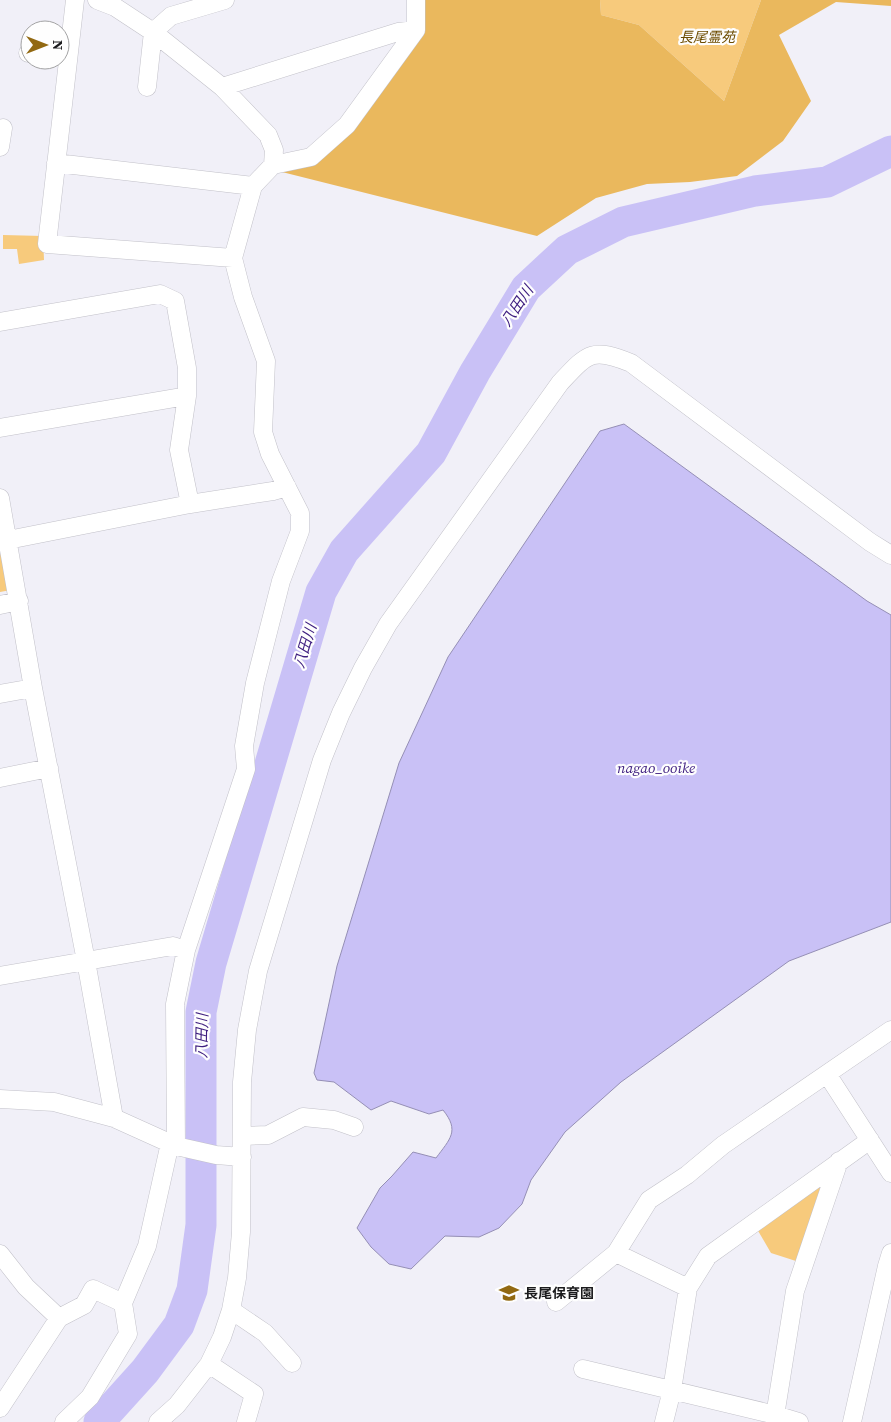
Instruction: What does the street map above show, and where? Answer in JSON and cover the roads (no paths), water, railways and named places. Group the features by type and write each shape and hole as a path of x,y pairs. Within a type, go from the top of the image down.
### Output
{"street":[{"path":"70,24 75,0"},
{"path":"97,0 115,6 153,32 222,86 268,135 274,150 273,165"},
{"path":"147,87 153,32 171,16 225,0"},
{"path":"64,1422 90,1397 128,1334 122,1303 147,1246 177,1145 175,1004 186,950 246,769 244,746 255,683 281,581 300,531 300,513 270,454 263,432 266,361 243,297 233,258 253,186 273,165 311,157 346,125 416,30 416,0"},
{"path":"222,86 398,32 416,30"},
{"path":"63,70 56,163 47,244 233,258"},
{"path":"0,128 3,128 0,147"},
{"path":"56,163 253,186"},
{"path":"0,322 160,294 175,302 187,368 187,396 179,450 190,504"},
{"path":"158,1422 177,1405 209,1364 231,1310 237,1278 241,1232 242,1082 247,1030 258,971 322,760 341,713 363,668 388,624 560,383 576,366 594,354 610,354 631,363 870,542 891,555"},
{"path":"0,428 187,396"},
{"path":"8,540 287,487"},
{"path":"0,498 33,688 86,961 114,1118"},
{"path":"0,604 19,601"},
{"path":"0,694 33,688"},
{"path":"0,778 49,768"},
{"path":"0,976 173,946 186,950"},
{"path":"556,1302 616,1253 649,1200 687,1175 723,1145 891,1030"},
{"path":"827,1074 891,1173"},
{"path":"0,1099 54,1102 114,1118 177,1145 216,1155 242,1158"},
{"path":"242,1136 268,1135 303,1117 334,1120 354,1127"},
{"path":"664,1422 672,1390 688,1288 708,1256 870,1140"},
{"path":"775,1418 795,1290 840,1161"},
{"path":"616,1253 688,1288"},
{"path":"0,1254 26,1287 59,1318"},
{"path":"852,1422 891,1254"},
{"path":"1,1405 59,1318 84,1305 93,1289 122,1303"},
{"path":"231,1310 265,1333 292,1363"},
{"path":"209,1364 254,1394 246,1422"},
{"path":"583,1369 672,1390 775,1418 799,1422"}],"water":[{"name":"nagao_ooike","path":"624,424 867,601 891,615 891,922 789,961 621,1082 565,1132 531,1180 522,1204 499,1228 479,1237 445,1236 411,1269 389,1264 371,1247 357,1228 380,1188 413,1152 436,1158 449,1140 452,1129 448,1117 443,1110 429,1114 391,1101 371,1110 334,1082 317,1080 314,1073 337,966 399,763 448,657 600,431"}],"waterway":[{"name":"八田川","path":"99,1422 145,1371 179,1325 192,1290 201,1225 201,1012 211,963 321,592 344,551 431,453 475,372 526,288 567,250 623,222 755,191 827,182 891,151"}],"place":[{"name":"長尾保育園","path":"509,1293"}],"park label":[{"name":"長尾霊苑","path":"707,37"}]}
